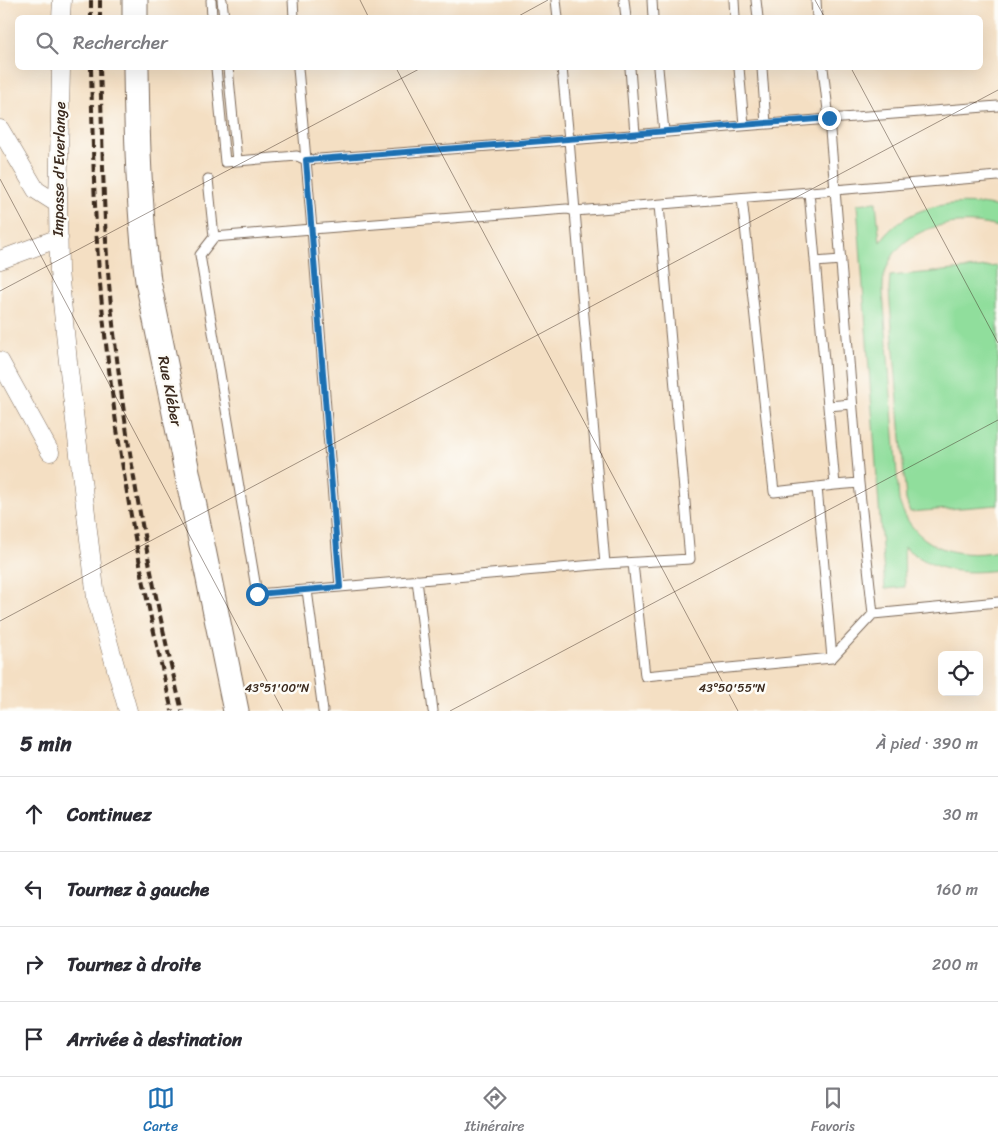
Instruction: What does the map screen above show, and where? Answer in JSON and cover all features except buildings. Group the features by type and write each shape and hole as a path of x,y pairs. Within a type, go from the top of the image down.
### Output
{"street":[{"path":"61,15 62,0"},
{"path":"135,0 136,15"},
{"name":"Impasse d'Everlange","path":"60,70 59,271 68,362 96,598 128,711"},
{"name":"Rue Kléber","path":"136,70 138,174 142,233 148,281 236,711"},
{"path":"0,129 36,190 58,204"},
{"path":"0,260 59,238"},
{"path":"0,361 50,452"}],"lane":[{"path":"211,0 212,15"},
{"path":"222,0 224,15"},
{"path":"293,0 294,15"},
{"path":"556,0 558,15"},
{"path":"624,0 626,15"},
{"path":"652,0 654,15"},
{"path":"734,0 735,15"},
{"path":"756,0 758,15"},
{"path":"816,0 818,15"},
{"path":"216,70 225,162 297,156 306,160 998,106"},
{"path":"228,70 237,161"},
{"path":"298,70 340,587"},
{"path":"562,70 605,564"},
{"path":"630,70 636,134"},
{"path":"658,70 664,132"},
{"path":"739,70 744,125"},
{"path":"762,70 766,124"},
{"path":"823,70 829,118 859,483 873,614"},
{"path":"214,237 558,210 575,211 998,176"},
{"path":"208,179 214,237 200,255 257,594 605,564 690,559 659,204"},
{"path":"809,192 835,485"},
{"path":"742,198 774,492 859,483"},
{"path":"816,262 841,260"},
{"path":"828,406 852,404"},
{"path":"817,487 832,658"},
{"path":"633,562 645,676 832,658 873,614 998,602"},
{"path":"416,580 433,711"},
{"path":"307,590 323,711"}],"green space":[{"path":"876,202 880,242 901,221 927,209 941,205 970,203 998,207 998,227 964,223 946,224 914,236 901,246 890,260 884,277 883,292 899,501 905,516 914,529 925,539 937,546 951,551 966,553 998,551 998,570 971,572 948,569 926,561 904,547 905,587 885,589 857,204"},
{"path":"998,266 998,505 910,512 906,500 889,290 890,276"}],"railway":[{"path":"91,0 91,15"},
{"path":"100,0 100,15"},
{"path":"91,70 97,246 107,356 121,458 139,560 172,711"},
{"path":"100,70 106,246 123,408 139,510 182,711"}],"route":[{"path":"257,594 340,587 306,160 829,118"}]}
